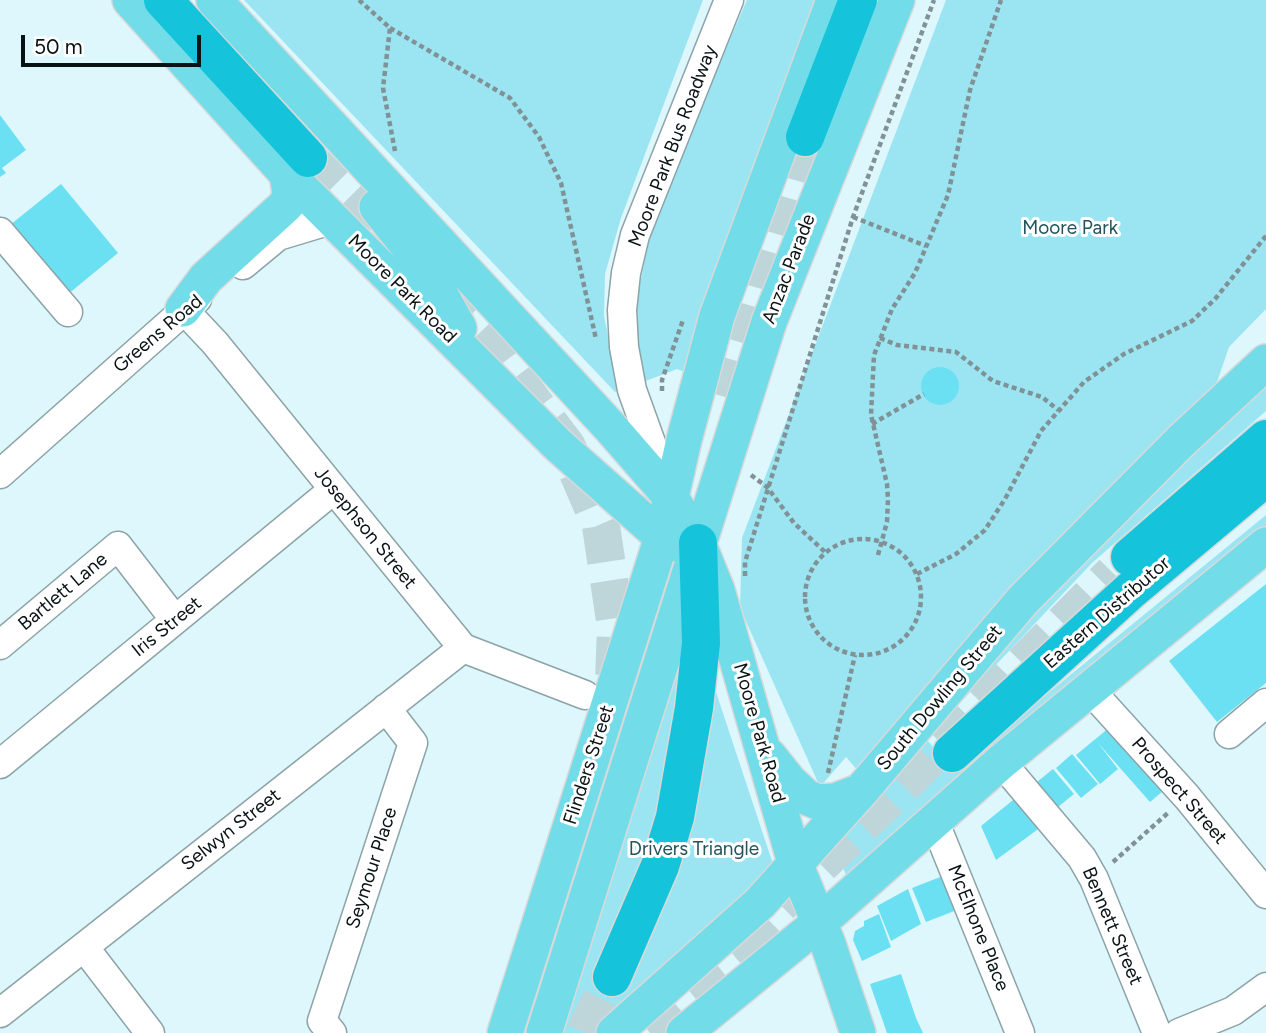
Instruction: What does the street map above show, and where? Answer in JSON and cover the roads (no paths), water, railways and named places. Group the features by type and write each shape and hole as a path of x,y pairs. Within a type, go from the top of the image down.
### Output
{"highway":[{"path":"163,0 298,166"},
{"path":"806,136 858,0"},
{"name":"Eastern Distributor","path":"1113,573 1266,439"},
{"name":"Eastern Distributor","path":"952,753 1130,591 1266,477"},
{"path":"612,977 660,866 675,817 694,708 701,642 680,540"}],"main road":[{"name":"Moore Park Road","path":"130,0 298,166 331,220 368,252 597,482 680,540 717,590 796,866 820,923 858,1033"},
{"path":"187,0 371,200 425,267 481,368"},
{"name":"Moore Park Road","path":"214,0 610,426 670,496 680,540"},
{"path":"670,496 718,316 834,0"},
{"name":"Anzac Parade","path":"680,540 897,0"},
{"path":"183,309 205,278 286,205 298,166"},
{"name":"South Dowling Street","path":"614,1033 715,946 796,866 1023,600 1181,441 1266,362"},
{"name":"Flinders Street","path":"505,1033 680,540"},
{"name":"Flinders Street","path":"544,1033 680,540"},
{"path":"684,1033 820,923 1001,762 1266,545"},
{"path":"764,750 806,797 818,802 835,801 861,791"}],"street":[{"name":"Moore Park Bus Roadway","path":"670,496 631,384 624,347 624,297 635,235 729,0"},
{"name":"Greens Road","path":"0,474 183,309 218,286 278,236 331,220"},
{"path":"0,232 68,312"},
{"name":"Josephson Street","path":"183,309 215,343 463,648 585,695"},
{"name":"Iris Street","path":"0,764 333,490"},
{"name":"Bartlett Lane","path":"0,645 118,546 175,620"},
{"name":"Selwyn Street","path":"0,1013 463,648"},
{"name":"Prospect Street","path":"1090,690 1187,797 1266,894"},
{"path":"1228,734 1266,703"},
{"name":"Seymour Place","path":"332,1033 322,1021 413,743 386,708"},
{"name":"Bennett Street","path":"1001,762 1082,858 1094,879 1157,1033"},
{"name":"McElhone Place","path":"935,823 1020,1033"},
{"path":"83,947 150,1033"},
{"path":"1179,1033 1233,1011 1266,987"}],"tunnel":[{"path":"728,398 805,137"},
{"path":"308,158 398,249"},
{"path":"440,292 486,339 567,447 601,526 616,627 610,792"},
{"path":"739,944 899,789 1113,573"},
{"path":"650,1033 767,936"},
{"path":"585,1033 612,977"}],"park label":[{"name":"Moore Park","path":"1070,228"},
{"name":"Drivers Triangle","path":"694,849"}]}
